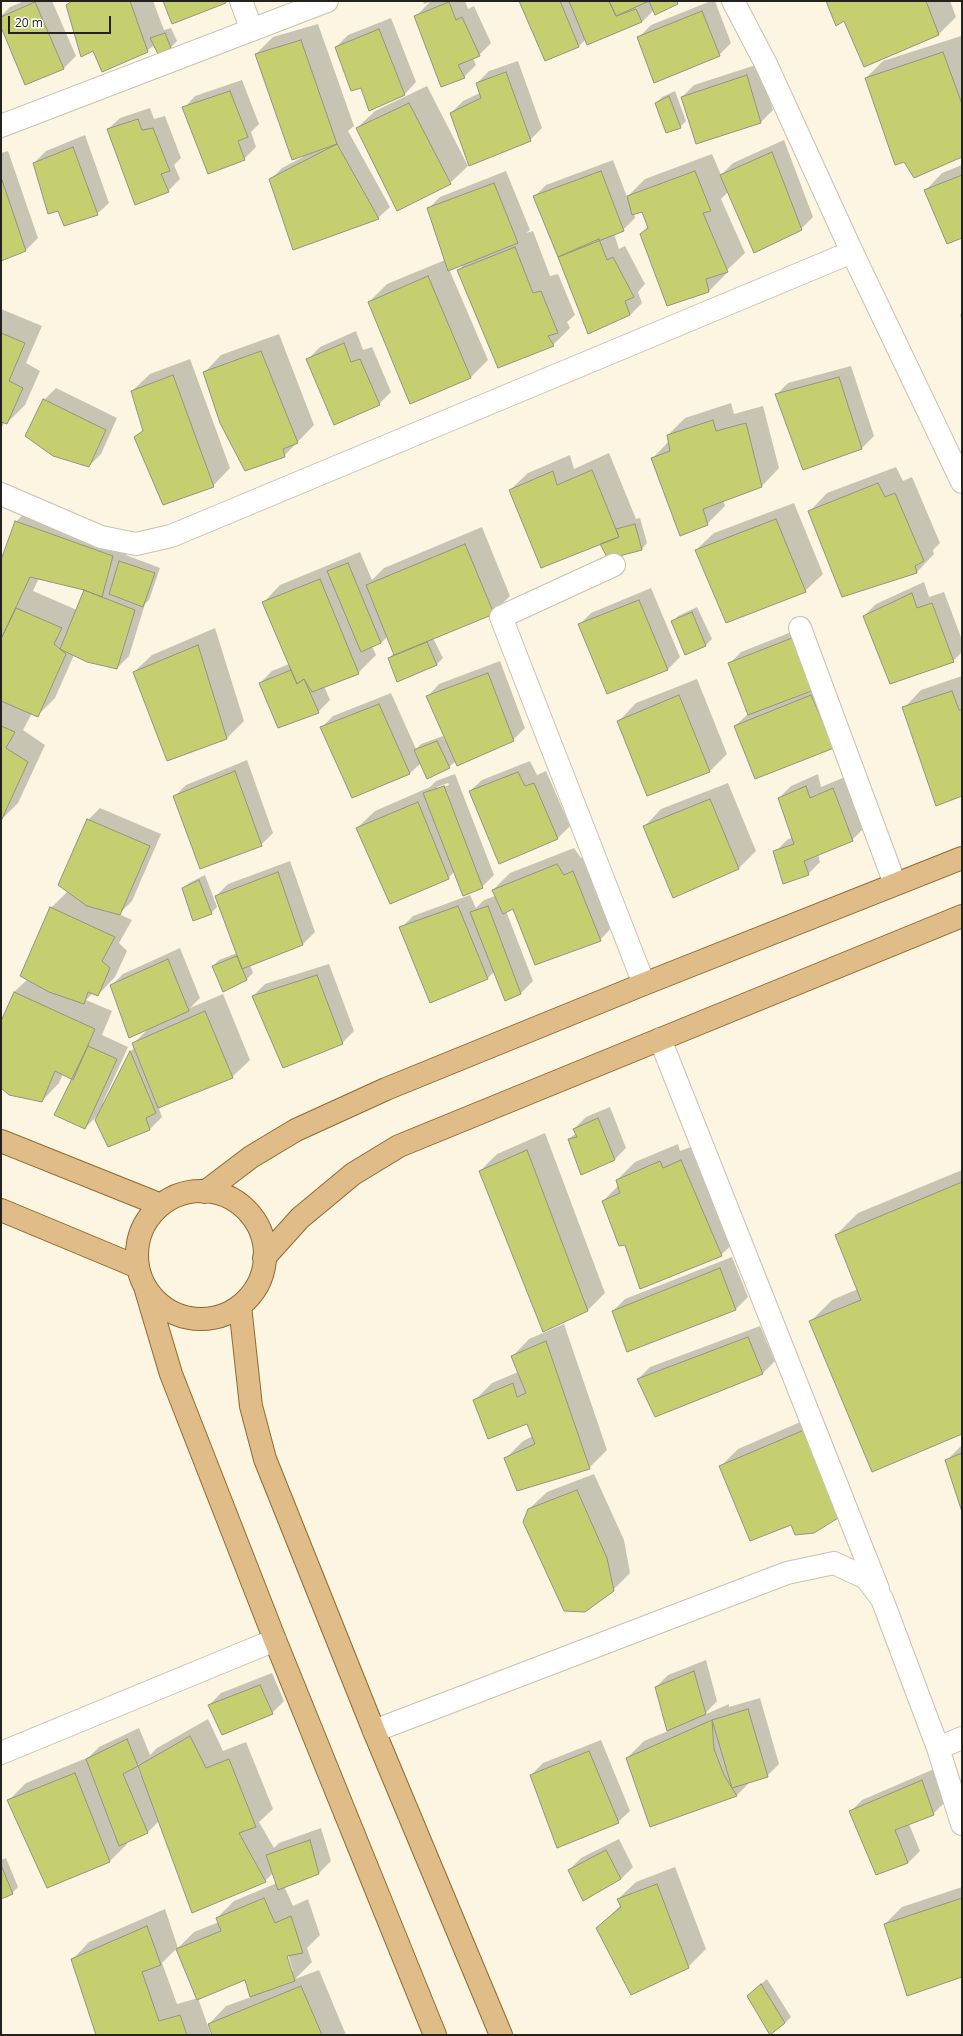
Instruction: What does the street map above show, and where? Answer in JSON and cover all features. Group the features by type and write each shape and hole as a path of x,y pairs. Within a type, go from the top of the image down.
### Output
{"main road":[{"path":"205,1192 251,1157 296,1130 386,1089 644,984 962,858"},
{"path":"264,1258 300,1218 354,1174 399,1146 962,916"},
{"path":"1,1141 161,1206"},
{"path":"146,1290 160,1306 179,1316 200,1319 221,1316 240,1306 254,1290 263,1271 265,1250 260,1230 249,1212 232,1199 212,1192 191,1191 171,1198 154,1211 142,1229 136,1249 138,1267 171,1374 275,1640 435,2035"},
{"path":"1,1210 138,1267"},
{"path":"240,1306 251,1406 265,1459 374,1731 501,2035"}],"street":[{"path":"241,1 252,30"},
{"path":"1,126 327,1"},
{"path":"733,1 766,64 852,252 962,482"},
{"path":"1,494 101,537 136,544 171,536 852,252"},
{"path":"614,565 502,617 644,984"},
{"path":"800,628 895,884"},
{"path":"660,1039 882,1599 938,1748 962,1824"},
{"path":"374,1731 787,1572 834,1563 866,1578 882,1599"},
{"path":"1,1753 275,1640"},
{"path":"938,1748 962,1738"}],"building":[{"path":"72,1 130,1 148,52 102,72 93,51 81,57 66,5"},
{"path":"163,1 226,1 226,3 172,24"},
{"path":"519,1 560,1 579,47 545,61"},
{"path":"569,1 609,1 616,16 636,9 642,22 587,45"},
{"path":"609,1 649,1 616,16"},
{"path":"649,1 677,1 678,4 655,15"},
{"path":"826,1 926,1 939,35 864,67 844,21 836,26"},
{"path":"35,2 64,69 25,85 1,27 1,17"},
{"path":"449,2 456,20 462,17 480,56 458,65 465,78 441,87 414,16"},
{"path":"702,11 720,56 654,83 637,37"},
{"path":"379,29 405,95 369,111 361,88 351,91 335,47"},
{"path":"165,33 171,48 158,54 150,38"},
{"path":"301,40 337,144 292,160 255,54"},
{"path":"943,52 962,104 962,157 914,178 904,162 895,165 865,78"},
{"path":"506,72 531,141 469,166 450,113 481,98 476,83"},
{"path":"747,75 761,123 696,144 681,97"},
{"path":"230,91 248,137 238,141 245,160 208,174 182,107"},
{"path":"669,96 681,128 666,133 655,103"},
{"path":"409,103 451,184 397,211 356,128"},
{"path":"138,119 142,130 153,128 170,171 161,174 169,192 135,205 107,129"},
{"path":"337,144 379,219 293,250 269,179"},
{"path":"73,147 98,215 64,226 58,211 48,214 33,163"},
{"path":"772,152 802,230 754,253 720,175"},
{"path":"601,171 624,231 558,257 533,196"},
{"path":"695,171 711,211 703,213 728,272 706,279 709,292 667,306 640,234 648,228 642,212 632,215 627,196"},
{"path":"962,175 962,238 947,244 924,190"},
{"path":"1,177 26,251 1,261"},
{"path":"494,183 518,243 448,271 427,208"},
{"path":"599,239 607,260 613,257 634,297 625,301 630,315 588,334 558,257"},
{"path":"515,247 533,293 541,291 558,333 548,336 554,346 498,368 457,270"},
{"path":"428,276 471,378 410,404 368,302"},
{"path":"1,333 25,343 9,381 23,388 7,424 1,422"},
{"path":"344,343 351,362 360,359 380,405 334,425 306,359"},
{"path":"261,351 298,443 283,449 285,457 245,471 220,423 203,372"},
{"path":"173,375 214,487 163,505 134,437 143,431 131,391"},
{"path":"839,377 862,449 803,470 775,394"},
{"path":"43,399 106,430 89,467 53,456 25,436"},
{"path":"713,420 716,431 746,423 762,487 703,509 708,525 680,536 651,458 670,451 667,435"},
{"path":"592,470 619,537 541,568 509,490 553,471 557,485"},
{"path":"878,483 885,497 895,493 924,561 915,566 917,573 842,597 808,511"},
{"path":"776,519 806,592 726,623 695,550"},
{"path":"15,521 113,556 102,597 84,590 30,577 1,639 1,560"},
{"path":"635,524 642,550 608,559 600,544 619,537 616,529"},
{"path":"465,544 494,614 394,655 366,585"},
{"path":"119,561 155,573 143,607 109,594"},
{"path":"348,563 381,643 361,652 327,571"},
{"path":"320,579 359,674 312,692 304,679 297,684 262,602"},
{"path":"84,590 135,610 117,669 87,662 60,649"},
{"path":"912,593 917,608 932,603 954,662 890,684 863,616"},
{"path":"639,600 668,670 607,694 578,624"},
{"path":"16,608 62,628 54,644 66,654 38,717 1,701 1,639"},
{"path":"692,612 706,646 685,655 671,621"},
{"path":"792,638 814,690 748,715 728,663"},
{"path":"427,642 437,665 397,682 388,658"},
{"path":"198,645 227,739 167,761 133,672"},
{"path":"291,670 297,684 304,679 319,713 278,728 259,683"},
{"path":"488,673 514,741 457,766 426,696"},
{"path":"952,691 959,710 962,710 962,796 936,806 902,707"},
{"path":"679,695 710,772 647,796 617,721"},
{"path":"811,695 834,748 755,779 734,726"},
{"path":"379,704 410,774 352,798 320,727"},
{"path":"1,726 15,732 6,748 28,762 1,821"},
{"path":"437,741 450,768 427,779 414,750"},
{"path":"235,771 262,846 200,869 173,796"},
{"path":"518,772 525,786 534,783 558,839 499,864 469,791"},
{"path":"444,786 483,888 463,896 423,793"},
{"path":"806,786 810,798 833,788 853,841 804,861 809,875 783,884 773,851 794,844 778,798"},
{"path":"710,799 739,869 673,898 643,826"},
{"path":"418,802 449,879 390,904 356,828"},
{"path":"87,819 150,846 120,915 87,906 58,885"},
{"path":"557,864 564,875 573,871 601,941 535,965 513,909 503,914 492,890"},
{"path":"278,872 303,945 242,969 215,896"},
{"path":"199,880 212,914 193,921 182,888"},
{"path":"458,906 488,979 430,1003 399,927"},
{"path":"488,906 521,994 505,1001 470,912"},
{"path":"50,907 115,937 102,961 110,968 98,996 88,992 84,1004 49,992 20,976"},
{"path":"237,956 247,980 223,992 212,966"},
{"path":"168,959 189,1011 129,1038 110,985"},
{"path":"317,975 343,1044 283,1068 252,996"},
{"path":"14,992 95,1029 73,1080 55,1071 42,1102 9,1095 1,1088 1,1021"},
{"path":"205,1011 233,1078 158,1108 132,1043"},
{"path":"88,1046 117,1059 85,1129 54,1115"},
{"path":"130,1051 156,1113 146,1118 150,1130 108,1147 95,1120"},
{"path":"598,1118 615,1160 581,1175 568,1139 577,1137 573,1129"},
{"path":"527,1150 588,1311 543,1332 479,1171"},
{"path":"681,1160 722,1256 640,1289 625,1245 619,1246 602,1201 620,1193 616,1180 660,1161 663,1168"},
{"path":"962,1182 962,1434 872,1472 809,1321 861,1300 835,1235"},
{"path":"720,1268 736,1310 627,1352 612,1311"},
{"path":"748,1337 763,1374 655,1417 637,1379"},
{"path":"546,1341 590,1469 517,1491 504,1458 535,1444 527,1424 488,1439 473,1400 513,1383 517,1397 526,1393 511,1356"},
{"path":"804,1430 838,1518 814,1533 795,1535 791,1525 750,1541 719,1466"},
{"path":"962,1453 962,1512 945,1460"},
{"path":"577,1490 607,1558 614,1591 585,1612 564,1611 523,1522 528,1509"},
{"path":"694,1671 706,1714 667,1731 655,1687"},
{"path":"260,1685 273,1714 222,1735 208,1705"},
{"path":"748,1709 768,1777 732,1788 712,1720"},
{"path":"712,1720 714,1749 724,1775 737,1796 650,1827 626,1758"},
{"path":"190,1736 206,1768 229,1759 256,1827 239,1833 266,1882 192,1913 138,1766"},
{"path":"127,1739 138,1766 123,1774 148,1833 119,1846 86,1759"},
{"path":"589,1751 619,1823 557,1848 530,1775"},
{"path":"75,1773 110,1862 47,1888 7,1800"},
{"path":"922,1780 934,1815 895,1830 908,1863 876,1875 849,1811"},
{"path":"310,1840 319,1874 278,1890 266,1855"},
{"path":"606,1850 621,1879 583,1901 568,1870"},
{"path":"1,1865 13,1894 1,1899"},
{"path":"657,1884 689,1968 631,1995 596,1928 621,1907 617,1899"},
{"path":"264,1898 275,1923 291,1916 303,1953 287,1956 295,1981 250,1997 245,1980 197,2000 176,1949 221,1931 216,1918"},
{"path":"962,1898 962,1977 907,1996 884,1924"},
{"path":"147,1926 161,1965 142,1972 159,2021 180,2015 187,2035 96,2035 71,1959"},
{"path":"761,1984 785,2023 770,2035 747,1996"},
{"path":"301,1986 322,2035 212,2035 208,2024"}]}
